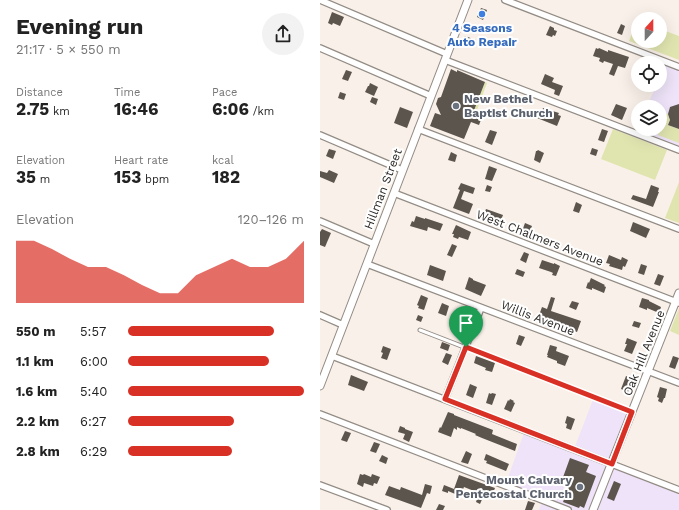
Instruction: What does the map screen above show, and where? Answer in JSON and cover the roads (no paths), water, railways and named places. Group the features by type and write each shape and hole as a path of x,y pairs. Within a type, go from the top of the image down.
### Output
{"street":[{"path":"320,0 446,57 679,150"},
{"name":"Hillman Street","path":"320,386 468,0"},
{"path":"505,0 679,67"},
{"path":"320,48 431,96"},
{"path":"418,128 679,229"},
{"path":"320,135 402,170"},
{"name":"West Chalmers Avenue","path":"394,193 677,302"},
{"path":"320,221 374,244"},
{"name":"Willis Avenue","path":"367,264 679,383"},
{"name":"Oak Hill Avenue","path":"593,510 677,302 679,293"},
{"path":"445,399 482,308"},
{"path":"320,315 343,325"},
{"path":"332,356 679,490"},
{"path":"320,414 568,510"},
{"path":"320,485 387,510"}],"lane":[{"path":"420,330 632,412"}],"place":[{"name":"4 Seasons Auto Repair","path":"482,14"},
{"name":"New Bethel Baptist Church","path":"456,106"},
{"name":"Mount Calvary Pentecostal Church","path":"580,487"}]}
